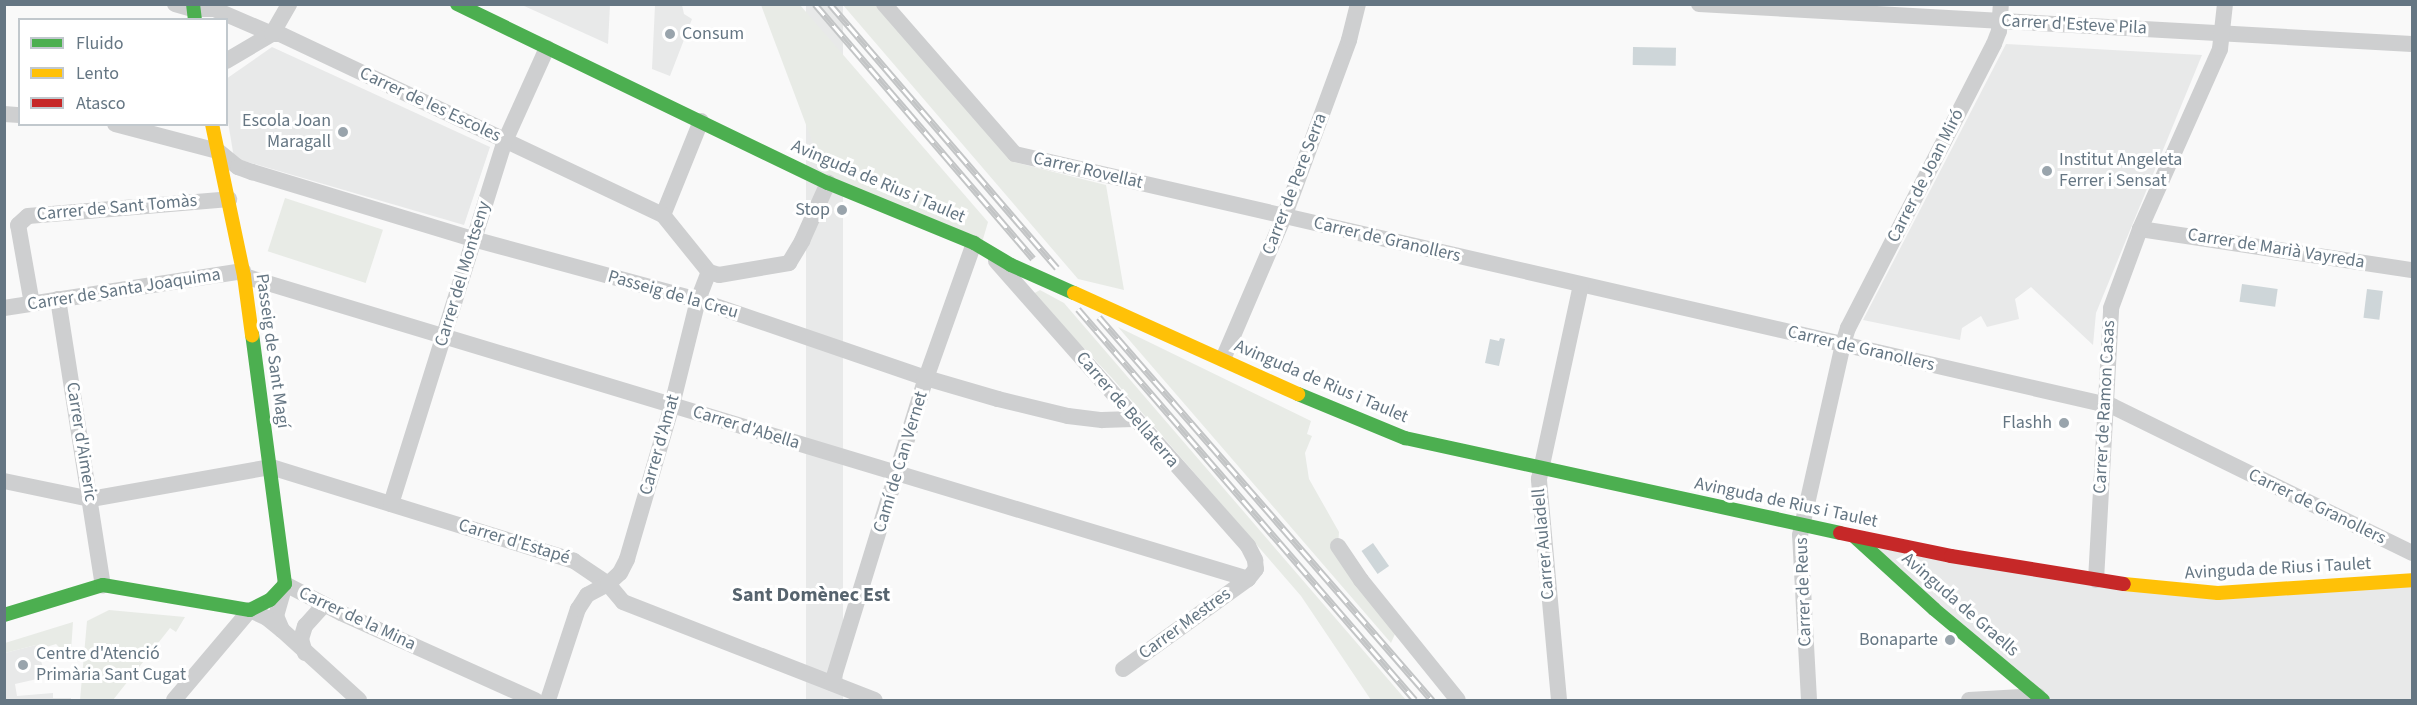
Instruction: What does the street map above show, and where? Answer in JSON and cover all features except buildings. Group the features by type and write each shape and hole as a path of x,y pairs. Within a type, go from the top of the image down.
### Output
{"street":[{"name":"Carrer de les Escoles","path":"175,4 194,11 214,9 272,34 284,36 663,215"},
{"path":"228,60 272,34 288,4"},
{"name":"Avinguda de Rius i Taulet","path":"457,4 828,183 978,244 1011,265 1136,319 1326,407 1405,438 1854,536 2096,580 2184,593 2218,593 2412,580"},
{"name":"Carrer Rovellat","path":"884,4 1016,154 1284,217"},
{"name":"Carrer de Pere Serra","path":"1223,359 1284,217 1349,40 1358,4"},
{"name":"Carrer d'Esteve Pila","path":"1699,4 2001,13 2223,33 2412,44"},
{"name":"Carrer de Ramon Casas","path":"2096,580 2111,308 2140,229 2220,49 2225,4"},
{"name":"Carrer de Joan Miró","path":"1843,344 1848,328 1994,44 2001,13"},
{"name":"Carrer del Montseny","path":"391,504 505,141 547,48"},
{"path":"701,121 663,215 714,274 789,263 802,241 828,183"},
{"path":"123,126 218,151"},
{"name":"Passeig de Sant Magí","path":"212,126 244,274 285,584"},
{"name":"Passeig de la Creu","path":"218,151 238,167 252,172 473,239 705,302 926,378 1068,416 1102,420 1133,419"},
{"name":"Carrer de Sant Tomàs","path":"32,304 18,225 28,216 228,199"},
{"name":"Carrer de Granollers","path":"1284,217 2104,404 2412,553"},
{"name":"Carrer de Marià Vayreda","path":"2140,229 2412,270"},
{"name":"Camí de Can Vernet","path":"832,683 899,474 926,378 978,244"},
{"name":"Carrer de Bellaterra","path":"978,244 1026,293 1133,419 1248,546 1252,574"},
{"name":"Carrer de Santa Joaquima","path":"4,308 244,274"},
{"name":"Carrer d'Abella","path":"244,274 899,474 1252,574"},
{"name":"Carrer d'Amat","path":"548,700 578,609 587,595 608,584 620,573 627,560 672,405 714,274"},
{"name":"Carrer Auladell","path":"1559,700 1539,490 1540,469 1581,285"},
{"name":"Carrer d'Aimeric","path":"58,299 103,585"},
{"name":"Carrer de Reus","path":"1809,700 1800,535 1843,344"},
{"path":"4,481 91,499 271,467"},
{"name":"Carrer d'Estapé","path":"271,467 574,561 608,584 623,602 875,700"},
{"name":"Avinguda de Graells","path":"1854,536 1934,609 2041,698"},
{"path":"1338,546 1361,580 1458,700"},
{"name":"Carrer Mestres","path":"1123,669 1252,574"},
{"path":"282,630 276,616 285,584"},
{"name":"Carrer de la Mina","path":"250,610 270,600 285,584 324,605 535,700"},
{"path":"4,615 103,585 250,610 267,618 282,630 359,700"},
{"path":"305,653 302,639 305,626 324,605"},
{"path":"174,700 250,610"},
{"path":"1969,700 2041,698"}],"shaded area":[{"path":"522,5 610,5 608,44"},
{"name":"Consum","path":"655,5 682,5 684,14 692,19 670,76 652,69"},
{"path":"761,5 800,5 988,222 981,246 828,183"},
{"path":"806,5 843,5 843,700 806,700"},
{"path":"843,5 878,5 1014,162 1106,185 1124,290 1078,279"},
{"name":"Institut Angeleta Ferrer i Sensat","path":"2006,44 2202,55 2096,313 2093,345 2031,287 2015,299 2019,319 1987,327 1981,316 1962,328 1960,340 1863,320"},
{"name":"Escola Joan Maragall","path":"272,47 490,147 464,225 234,158 228,122 228,78"},
{"path":"1633,47 1676,48 1676,66 1633,65"},
{"path":"285,198 383,230 366,283 268,251"},
{"path":"2242,284 2278,289 2275,307 2239,302"},
{"path":"2367,289 2383,291 2379,320 2363,318"},
{"path":"1040,290 1064,303 1406,700 1371,700 1301,596 1112,378 1033,294"},
{"path":"1118,327 1311,421 1307,434 1312,436 1305,453 1309,479 1339,532 1338,546 1398,627 1391,643"},
{"path":"1500,338 1505,339 1499,366 1485,363 1490,339 1499,341"},
{"path":"1854,536 2184,593 2412,580 2412,700 2043,700"},
{"path":"1373,543 1389,566 1378,574 1362,551"},
{"path":"109,610 185,617 176,632 170,628 113,700 80,700 87,621"},
{"path":"73,622 71,651 63,651 56,644 37,650 36,645 5,653 5,643"},
{"name":"Centre d'Atenció Primària Sant Cugat","path":"36,645 46,677 15,684 17,696 53,693 53,698 71,698 71,700 5,700 5,653"}],"railway":[{"path":"815,4 1033,258"},
{"path":"830,4 1057,268"},
{"path":"1078,309 1415,700"},
{"path":"1099,317 1432,700"}],"traffic: fast":[{"path":"193,4 195,18"},
{"path":"457,4 828,183 974,243 1011,265 1074,293"},
{"path":"4,615 103,585 250,610 270,600 285,584 252,335"},
{"path":"1298,394 1405,438 1840,533"},
{"path":"1855,537 1934,609 2043,700"}],"traffic: slow":[{"path":"212,126 244,276 252,335"},
{"path":"1074,293 1298,394"},
{"path":"2124,584 2218,593 2412,580"}],"traffic: jam":[{"path":"1840,533 1951,556 2124,584"}],"place":[{"name":"Consum","path":"670,34"},
{"name":"Escola Joan Maragall","path":"343,132"},
{"name":"Institut Angeleta Ferrer i Sensat","path":"2047,171"},
{"name":"Stop","path":"842,210"},
{"name":"Flashh","path":"2064,423"},
{"name":"Bonaparte","path":"1950,640"},
{"name":"Centre d'Atenció Primària Sant Cugat","path":"23,665"}],"district":[{"name":"Sant Domènec Est","path":"811,595"}]}
